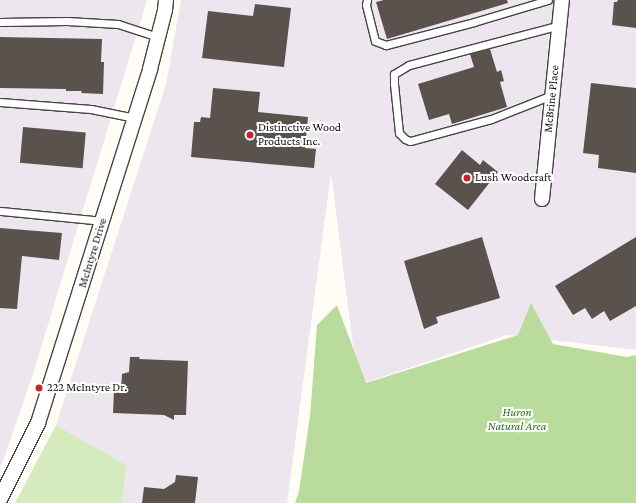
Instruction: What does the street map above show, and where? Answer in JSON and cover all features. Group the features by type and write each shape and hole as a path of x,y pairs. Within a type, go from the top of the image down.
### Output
{"street":[{"name":"McIntyre Drive","path":"0,499 38,423 135,118 158,37 166,0"},
{"name":"McBrine Place","path":"542,199 562,0"}],"lane":[{"path":"367,0 366,5 376,42 386,45 474,22 548,0"},
{"path":"0,22 67,21 118,24 158,37"},
{"path":"552,94 491,119 410,141 405,139 399,133 394,74 409,65 560,25"},
{"path":"0,102 91,109 135,118"},
{"path":"0,211 103,221"}],"shaded area":[{"path":"0,0 147,0 32,377 0,466"},
{"path":"181,0 636,0 636,350 507,335 358,385 331,173 287,503 122,503 126,465 56,425 166,84"}],"green space":[{"name":"Huron Natural Area","path":"531,303 553,344 627,357 636,355 636,503 295,503 299,491 310,416 317,325 337,305 366,383 518,335"},
{"path":"56,425 126,465 122,503 15,503"}],"building":[{"path":"384,0 507,0 508,3 387,39 376,2"},
{"path":"618,0 636,0 636,28 612,25 614,2 617,2"},
{"path":"255,4 291,8 284,67 202,58 208,11 253,16"},
{"path":"0,37 102,39 101,62 104,62 103,94 81,93 82,91 66,91 66,89 0,88"},
{"path":"490,49 497,72 501,70 504,81 500,82 507,107 452,124 449,114 429,120 418,84 474,67 470,54"},
{"path":"591,83 636,88 636,173 598,168 599,155 583,153"},
{"name":"Distinctive Wood Products Inc.","path":"213,88 260,92 258,112 308,117 305,148 316,149 314,168 191,157 194,122 200,122 201,117 210,118"},
{"path":"23,127 86,132 83,168 20,163"},
{"name":"Lush Woodcraft","path":"462,150 480,165 483,160 498,172 468,210 435,184"},
{"path":"0,228 62,233 59,260 22,256 17,309 0,308"},
{"path":"482,237 500,298 436,317 438,323 424,329 404,261"},
{"path":"636,237 636,306 610,321 604,311 592,319 585,308 573,315 555,286"},
{"path":"130,357 140,357 139,359 188,361 186,415 174,415 174,420 164,415 113,413 114,391 121,389 122,374 129,372"},
{"path":"176,475 198,477 195,503 142,503 144,487 164,489 175,482"}],"place":[{"name":"Distinctive Wood Products Inc.","path":"250,135"},
{"name":"Lush Woodcraft","path":"467,178"},
{"name":"222 McIntyre Dr.","path":"39,388"}]}
